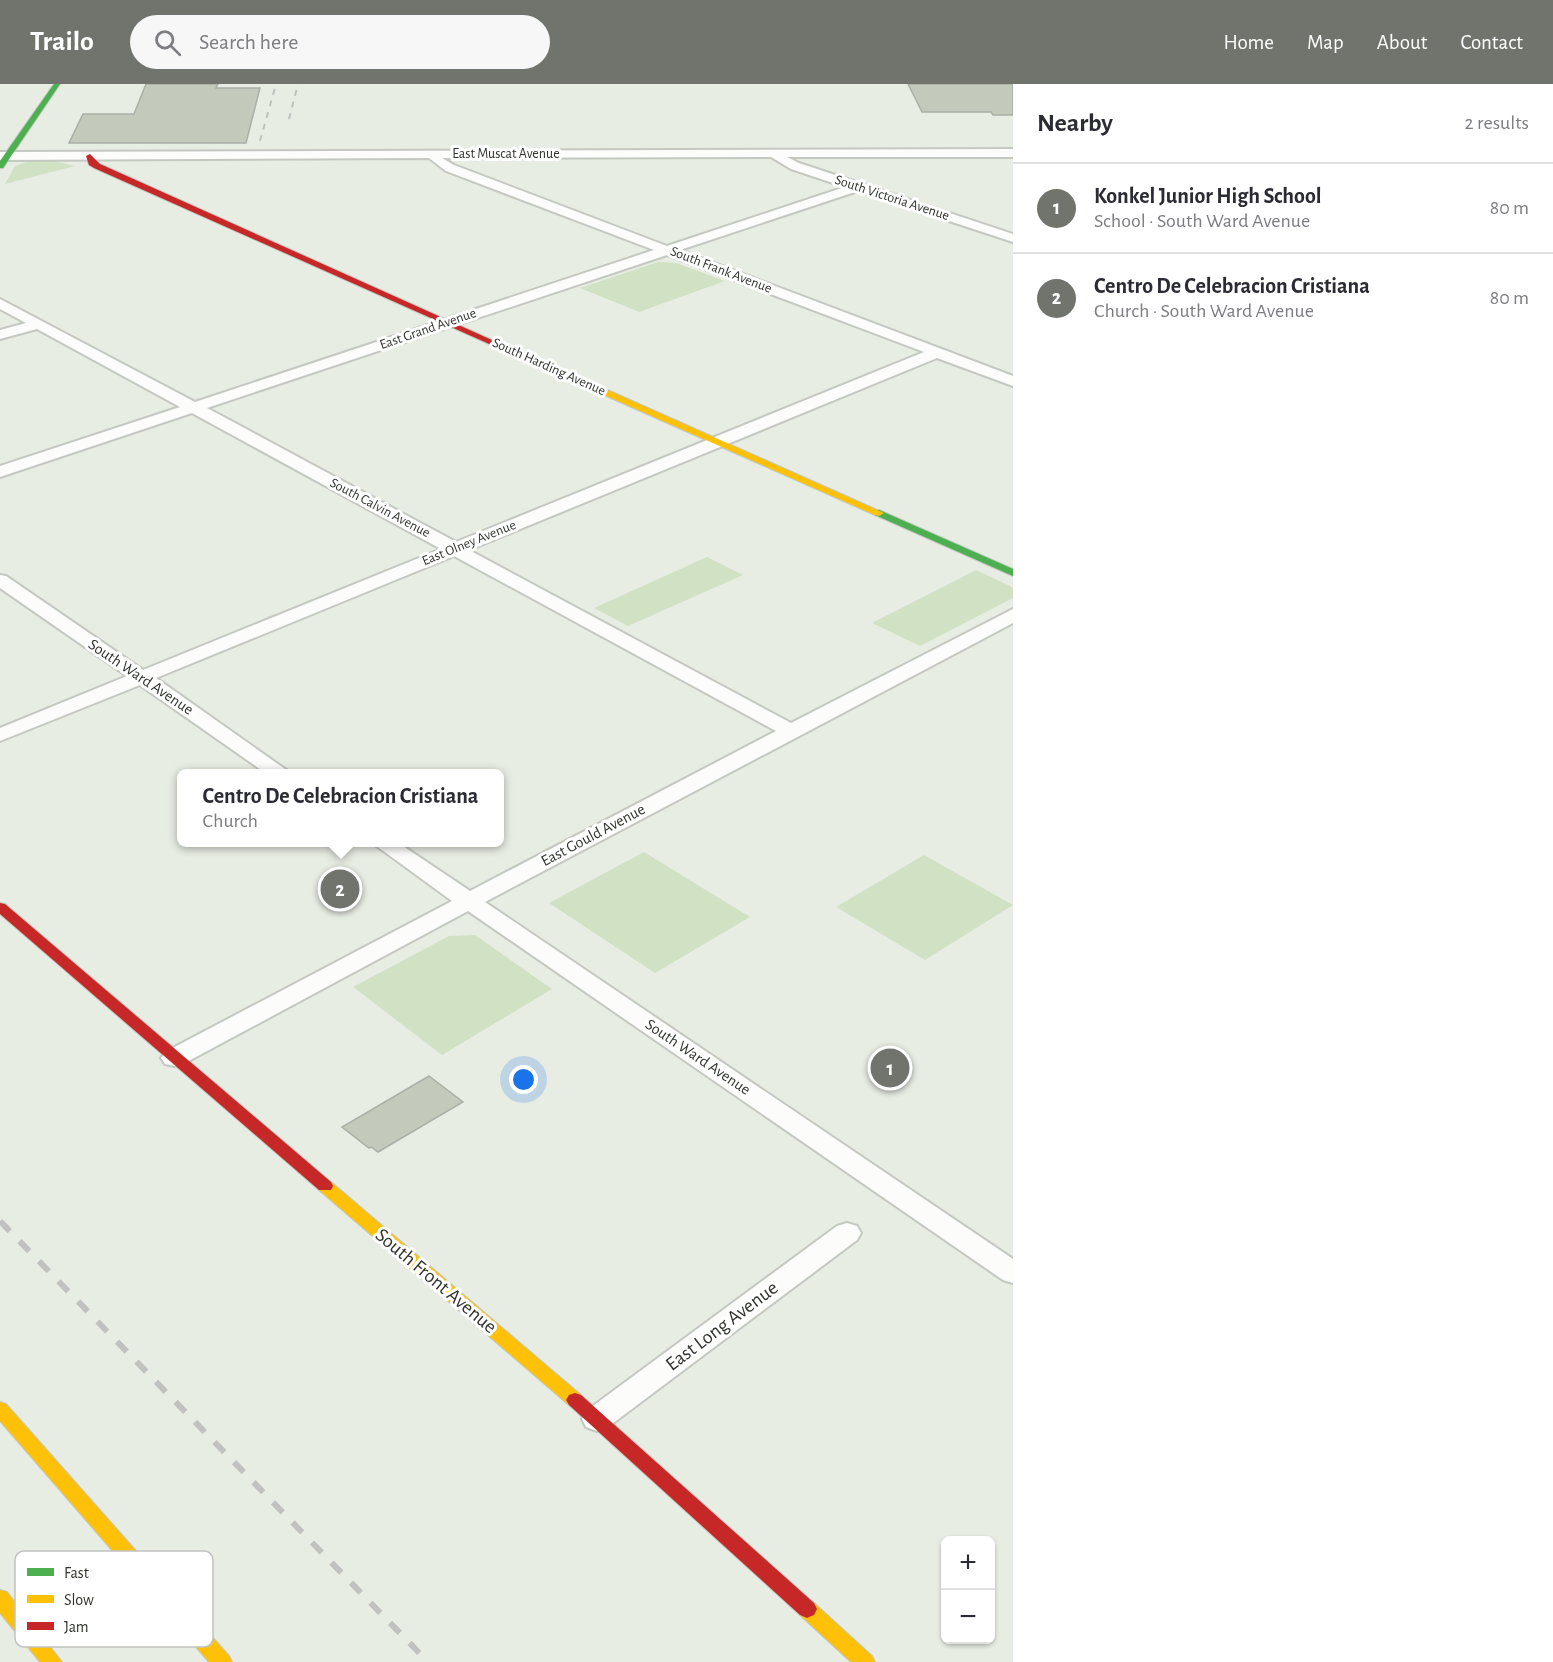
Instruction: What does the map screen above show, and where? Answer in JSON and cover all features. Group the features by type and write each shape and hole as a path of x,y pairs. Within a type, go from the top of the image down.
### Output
{"street":[{"path":"2,159 57,84"},
{"name":"South Victoria Avenue","path":"774,153 780,160 795,166 1013,238"},
{"name":"East Muscat Avenue","path":"2,159 90,156 1013,153"},
{"name":"South Frank Avenue","path":"432,154 436,160 450,168 1013,381"},
{"name":"South Harding Avenue","path":"90,156 92,163 97,166 1013,573"},
{"name":"East Grand Avenue","path":"0,472 856,187"},
{"name":"South Calvin Avenue","path":"0,303 791,731"},
{"path":"0,335 38,324"},
{"name":"East Olney Avenue","path":"0,735 938,352"},
{"name":"South Ward Avenue","path":"0,580 275,769"},
{"name":"East Gould Avenue","path":"174,1058 1013,615"},
{"name":"South Ward Avenue","path":"388,847 1013,1273"},
{"name":"South Front Avenue","path":"0,907 597,1419 865,1662"},
{"name":"East Long Avenue","path":"597,1419 847,1233"},
{"path":"0,1409 125,1551"},
{"path":"0,1598 15,1616"},
{"path":"40,1647 52,1662"},
{"path":"209,1647 222,1662"}],"green space":[{"path":"29,161 54,161 75,166 5,184 15,166"},
{"path":"658,262 676,263 725,281 639,312 580,288"},
{"path":"707,557 743,575 628,626 594,608"},
{"path":"976,570 1013,588 1013,598 920,646 872,623"},
{"path":"644,852 750,917 655,973 549,903"},
{"path":"924,855 1013,905 925,960 836,907"},
{"path":"475,935 552,989 442,1055 353,987 449,936"}],"building":[{"path":"146,84 218,84 216,88 260,88 246,143 69,143 83,114 134,114"},
{"path":"908,84 1013,84 1013,115 993,115 991,112 922,112"},
{"path":"429,1076 463,1102 378,1152 369,1148 342,1127"}],"railway":[{"path":"260,141 276,84"},
{"path":"289,119 298,84"},
{"path":"0,1221 428,1662"}],"traffic: fast":[{"path":"0,166 57,84"},
{"path":"879,513 1013,573"}],"traffic: slow":[{"path":"499,345 879,513"},
{"path":"325,1186 575,1400"},
{"path":"0,1409 125,1551"},
{"path":"0,1598 15,1616"},
{"path":"807,1609 865,1662"},
{"path":"40,1647 52,1662"},
{"path":"209,1647 222,1662"}],"traffic: jam":[{"path":"90,156 92,163 97,166 499,345"},
{"path":"0,907 325,1186"},
{"path":"575,1400 807,1609"}],"place":[{"name":"Centro De Celebracion Cristiana","path":"340,889"},
{"name":"Konkel Junior High School","path":"890,1068"}]}
